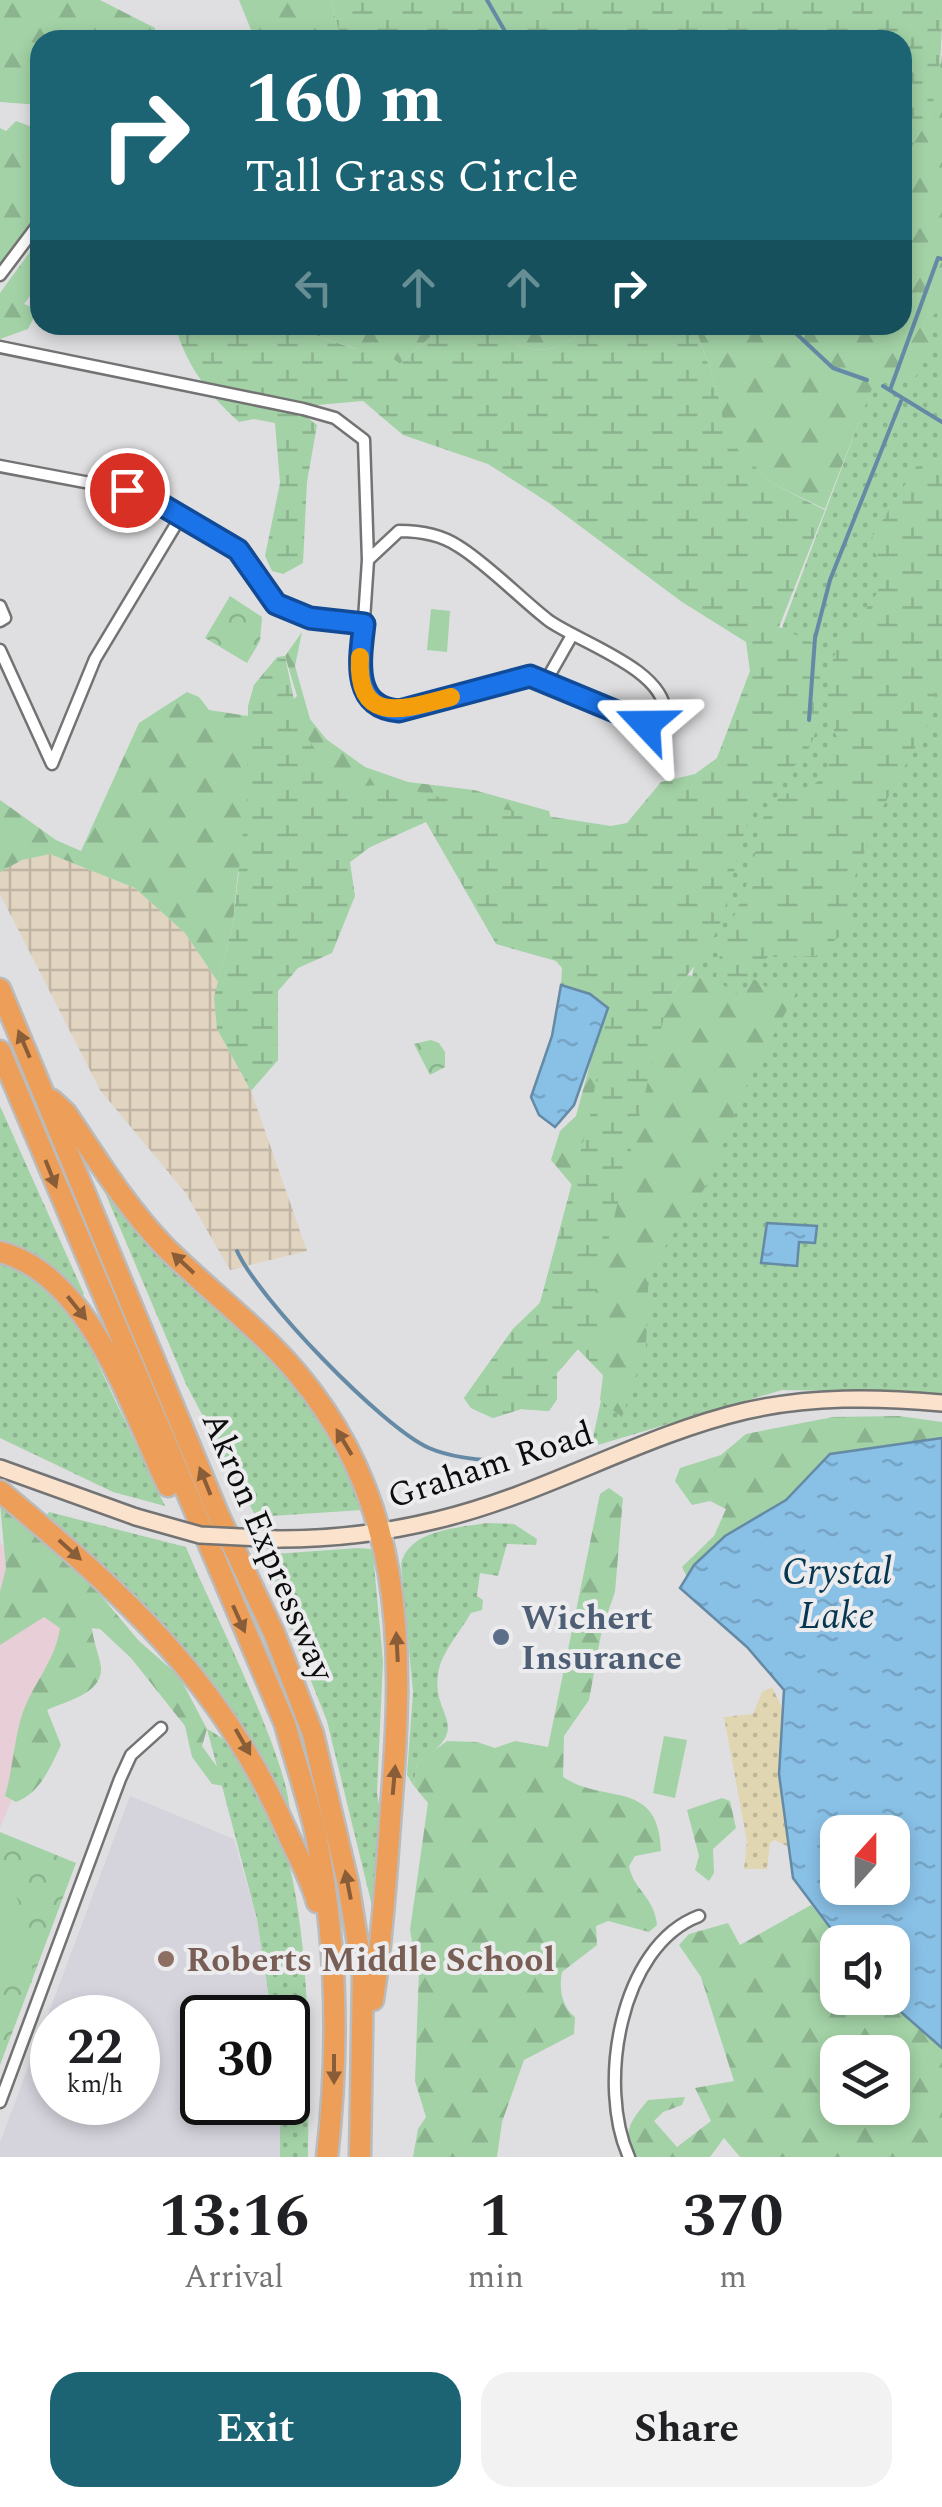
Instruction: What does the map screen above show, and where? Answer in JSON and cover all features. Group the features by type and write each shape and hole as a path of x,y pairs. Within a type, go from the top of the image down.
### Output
{"highway":[{"name":"Akron Expressway","path":"0,988 219,1516 274,1633 313,1734 348,1883 363,1976 365,2051 360,2157"},
{"name":"Akron Expressway","path":"0,1052 290,1742 316,1834 334,2002 334,2088 328,2157"},
{"path":"43,1092 66,1113 141,1220 295,1370 324,1408 357,1464 382,1531 397,1636 398,1725 385,1910 365,2051"},
{"path":"0,1252 48,1276 91,1325 169,1489 200,1529"},
{"path":"0,1491 138,1612 201,1682 240,1735 315,1896 334,2002"}],"main road":[{"name":"Graham Road","path":"0,1468 200,1535 329,1539 441,1520 630,1448 745,1412 818,1399 942,1403"}],"street":[{"path":"0,275 30,235"},
{"path":"0,347 335,418 364,440 368,461 364,542 368,560 360,679 371,701 389,710 530,676 646,724 656,723 665,713 658,693 600,644 571,637 461,547 441,537 398,531 368,560"},
{"path":"0,466 143,494 238,550 276,604 310,618 364,624"},
{"path":"0,650 52,764 96,659 181,516"},
{"path":"0,606 5,618 0,620"},
{"path":"546,681 571,637"},
{"path":"0,2102 120,1780 131,1756 160,1728"},
{"path":"614,2157 627,2154 614,2080 620,2028 652,1953 681,1923 698,1916"}],"shaded area":[{"path":"50,854 135,888 185,933 218,982 217,1029 251,1091 307,1251 230,1270 185,1192 100,1090 0,894 0,872 22,860"},
{"path":"0,1542 81,1630 0,1828"},
{"name":"Roberts Middle School","path":"130,1796 234,1839 257,1919 269,1995 180,1995 180,2125 280,2125 280,2157 0,2157 0,2142 30,2062 30,2125 160,2125 160,1995 55,1995"}],"green space":[{"path":"0,0 100,0 155,28 30,30 30,104 0,102"},
{"path":"239,0 331,0 338,30 251,30"},
{"path":"331,0 942,0 937,83 926,123 912,145 912,30 338,30"},
{"path":"942,55 942,312 934,314 925,360 912,383 878,373 825,509 773,484 722,435 718,395 698,335 912,335 912,141 929,114"},
{"path":"16,121 30,126 30,228 0,265 0,128 6,131"},
{"path":"942,206 942,1393 782,1390 591,1447 746,724 891,335 912,335 912,295"},
{"path":"30,252 30,296 24,304 30,307 30,325 0,339 0,293"},
{"path":"178,335 315,335 355,349 373,342 400,364 433,335 507,335 518,345 542,350 577,335 698,335 718,395 723,435 773,484 825,510 779,627 820,646 819,711 814,735 804,755 754,808 720,924 701,957 669,997 594,1298 603,1375 578,1349 557,1373 557,1399 549,1411 521,1409 493,1418 471,1408 464,1398 513,1329 540,1303 590,1116 608,1008 590,994 561,985 562,968 556,961 496,944 426,822 370,847 350,862 355,896 332,953 298,968 278,991 278,1060 251,1091 217,1029 214,997 233,923 247,797 248,706 254,685 277,657 285,656 299,724 339,788 389,784 462,803 611,826 627,823 661,782 695,774 717,758 750,671 746,642 682,602 549,503 488,464 403,435 363,401 294,407 317,425 307,482 303,563 283,574 272,571 265,556 280,483 275,423 254,419 239,422 208,390"},
{"path":"315,335 433,335 400,364"},
{"path":"577,335 542,350 518,345 508,337"},
{"path":"932,458 942,463 942,657 941,673 933,683 937,707 879,814 851,887 850,928 814,957 769,955 753,974 740,982 716,980 764,816 783,796 812,786 830,763 838,739 828,704 835,653 873,600 881,581 880,563 869,542 921,459"},
{"path":"230,596 262,617 260,641 247,663 205,638"},
{"path":"431,609 450,611 447,652 427,650"},
{"path":"302,632 295,666 310,719 326,739 365,767 408,782 474,790 549,811 551,819 595,824 427,821 370,847 350,862 238,872 233,923 218,982 185,933 135,888 50,854 22,860 0,872 0,800 56,840 81,851 139,723 187,692 199,697 209,710 248,716 250,741 297,696 285,656"},
{"path":"687,975 716,980 741,997 752,978 768,988 796,993 745,1088 708,1183 655,1262 648,1287 646,1346 622,1417 600,1400 603,1375 578,1349 557,1373 557,1399 549,1411 521,1409 493,1418 471,1408 464,1398 513,1329 540,1303 572,1185 551,1160 560,1131 576,1116 606,1004 670,996"},
{"path":"431,1040 445,1052 445,1067 430,1075 414,1044"},
{"path":"0,1106 84,1294 80,1298 0,1245"},
{"path":"101,1183 288,1373 333,1434 362,1510 256,1517 186,1384"},
{"path":"0,1258 42,1279 81,1328 165,1506 113,1492 0,1438"},
{"path":"899,1416 942,1422 942,1438 830,1454 786,1500 725,1536 687,1577 682,1567 714,1536 726,1509 710,1501 692,1505 675,1481 680,1468 721,1455 746,1434 833,1417"},
{"path":"609,1488 623,1498 615,1592 602,1629 589,1700 564,1736 563,1777 627,1797 651,1813 661,1851 635,1856 629,1866 657,1925 649,1932 608,1921 596,1926 597,1945 562,1972 562,1996 575,2017 574,2034 524,2060 502,2122 497,2157 413,2157 418,2129 426,2117 415,2081 420,1943 412,1942 410,1930 428,1803 414,1786 417,1763 447,1741 477,1742 495,1748 515,1741 548,1747 600,1494"},
{"path":"0,1504 82,1573 139,1641 179,1676 207,1729 202,1746 223,1775 224,1786 212,1784 192,1757 185,1726 131,1658 100,1629 92,1628 101,1667 96,1684 82,1695 47,1710 61,1745 53,1762 38,1786 24,1798 16,1802 5,1796 23,1712 54,1650 60,1628 44,1617 0,1645 0,1592 6,1568"},
{"path":"49,1512 186,1547 266,1728 288,1798 289,1820 269,1775 215,1694 151,1621 45,1518"},
{"path":"487,1523 514,1524 537,1539 536,1545 507,1544 498,1576 480,1573 477,1596 483,1600 482,1610 471,1613 439,1669 437,1686 448,1729 445,1739 417,1763 414,1786 407,1775 413,1692 401,1564 413,1544 424,1537"},
{"path":"371,1549 373,1554 383,1661 377,1793 381,1817 373,1910 327,1721 261,1555"},
{"path":"207,1729 244,1759 270,1804 288,1861 300,1924 306,1995 269,1995 257,1919"},
{"path":"664,1736 687,1740 675,1798 653,1793"},
{"path":"722,1798 730,1801 736,1828 713,1849 714,1873 709,1881 695,1870 699,1856 687,1810"},
{"path":"0,1832 76,1863 0,2065"},
{"path":"0,1870 16,1896 26,1924 32,1983 0,1978"},
{"path":"811,1905 827,1925 820,1925 820,2015 904,2015 942,2048 942,2157 740,2157 724,2138 710,2157 635,2157 629,2140 630,2127 648,2100 685,2097 682,2105 663,2112 654,2121 677,2147 711,2121 695,2088 734,2081 701,1977 679,1945 689,1934 728,1923 740,1945"},
{"path":"280,2125 308,2125 308,2157 280,2157"}],"sand":[{"path":"772,1687 783,1710 779,1774 789,1847 775,1840 770,1843 767,1869 744,1869 747,1842 724,1717 753,1714 762,1692"}],"water":[{"path":"561,985 590,994 608,1008 574,1105 555,1127 539,1115 531,1097 552,1036"},
{"path":"767,1223 817,1226 815,1243 799,1242 797,1266 761,1263"},
{"name":"Crystal Lake","path":"942,1438 942,2048 904,2015 910,2015 910,1925 828,1925 793,1878 779,1774 784,1690 747,1647 680,1588 694,1565 725,1536 786,1500 830,1454"}],"waterway":[{"path":"487,0 504,30"},
{"path":"912,330 938,258 942,259"},
{"path":"798,335 833,368 867,380"},
{"path":"890,390 910,335"},
{"path":"883,386 942,422"},
{"path":"809,720 815,638 830,580 901,401"},
{"path":"237,1251 269,1299 323,1359 382,1415 429,1448 453,1456 496,1461"}],"slow traffic":[{"path":"360,657 360,679 365,692 379,706 399,711 451,697"}],"place":[{"name":"Wichert Insurance","path":"501,1637"},
{"name":"Roberts Middle School","path":"166,1959"}],"route":[{"path":"127,490 143,494 238,550 276,604 310,618 364,624 360,679 371,701 379,706 399,711 530,676 646,724"}]}
